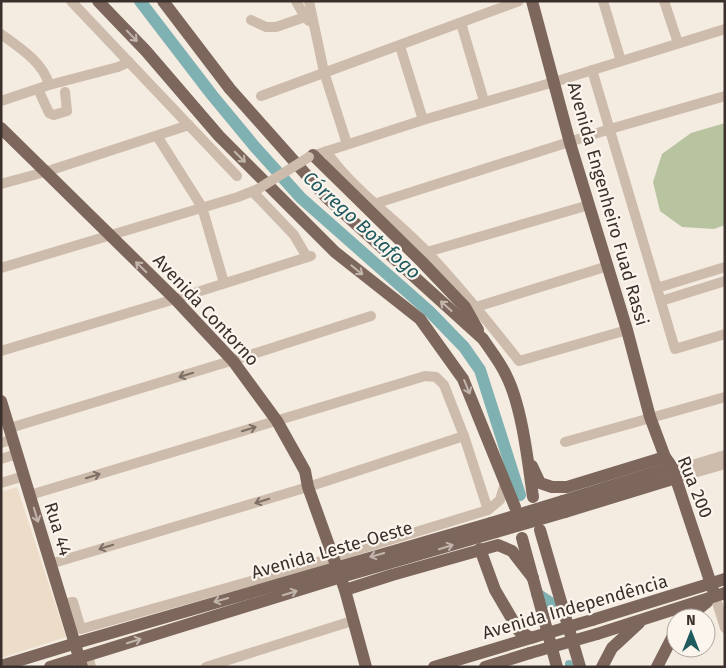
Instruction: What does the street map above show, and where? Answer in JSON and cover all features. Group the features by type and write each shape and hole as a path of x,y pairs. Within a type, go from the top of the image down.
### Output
{"main road":[{"path":"98,1 146,51 218,136 335,252 420,319 463,379 515,507"},
{"path":"163,1 230,88 326,197 482,339 497,358 513,390 533,497"},
{"name":"Avenida Engenheiro Fuad Rassi","path":"532,1 570,142 627,330 650,417"},
{"name":"Avenida Contorno","path":"1,128 175,299 233,361 277,421 305,471 308,487 345,590 366,667"},
{"path":"311,156 422,262 465,307 482,339"},
{"name":"Rua 44","path":"1,401 8,437 17,454 50,564 68,603 74,643 85,661"},
{"name":"Rua 200","path":"650,417 666,466 717,591"},
{"path":"526,453 540,483 552,487 567,487 666,466"},
{"name":"Avenida Leste-Oeste","path":"50,667 85,661 337,567 494,527 564,506 666,466"},
{"name":"Avenida Leste-Oeste","path":"1,666 309,569 337,567 372,570 494,527"},
{"path":"540,530 580,667"},
{"path":"522,538 557,667"},
{"path":"345,590 498,545 512,552 533,578"},
{"path":"480,549 495,590 519,631 532,638"},
{"path":"372,570 392,575"},
{"name":"Avenida Independência","path":"434,667 592,620 717,591 725,579"},
{"path":"693,608 698,602 717,591"},
{"path":"699,608 717,591"},
{"name":"Avenida Independência","path":"686,608 698,602"},
{"name":"Avenida Independência","path":"485,667 644,619 666,616"},
{"path":"602,667 612,648 644,619"},
{"path":"658,667 666,651"}],"street":[{"path":"71,1 237,176"},
{"path":"296,1 305,17 315,26"},
{"path":"309,1 324,72 347,144"},
{"path":"261,96 519,1"},
{"path":"603,1 621,61"},
{"path":"664,1 678,44"},
{"path":"251,20 266,27 276,27 305,17"},
{"path":"461,22 484,101"},
{"path":"1,268 202,208 255,190 311,156 347,144 725,29"},
{"path":"1,34 13,42 44,71 49,85"},
{"path":"400,46 423,120"},
{"path":"1,102 49,85 118,68 129,62"},
{"path":"592,70 675,349 725,334"},
{"path":"38,89 50,115 67,110 65,92"},
{"path":"374,204 610,129 725,96"},
{"path":"1,184 45,172 189,125"},
{"path":"156,136 202,208 224,283"},
{"path":"326,151 332,160 374,204 427,252 476,307 519,361 627,330"},
{"path":"1,351 175,299 309,256 294,235 255,190"},
{"path":"427,252 589,205"},
{"path":"476,307 608,266"},
{"path":"657,288 725,268"},
{"path":"661,301 725,281"},
{"path":"8,437 371,316"},
{"path":"30,495 425,376 436,377 444,385 464,436 488,510"},
{"path":"565,442 725,397"},
{"path":"50,564 308,487 464,436"},
{"path":"1,459 17,454"},
{"path":"666,466 685,466 725,455"},
{"path":"666,466 725,464"},
{"path":"1,483 24,476"},
{"path":"337,567 488,510 500,500 505,483"},
{"path":"68,603 81,629 309,569"},
{"name":"Rua 200","path":"717,591 725,628"},
{"path":"206,667 352,621"}],"green space":[{"path":"725,123 725,225 714,229 682,227 660,211 653,182 662,154 691,133"}],"shaded area":[{"path":"17,487 66,637 1,658 1,492"}],"waterway":[{"name":"Córrego Botafogo","path":"140,1 212,95 301,198 429,311 464,347 480,370 520,495"},
{"path":"537,594 552,604"}]}
